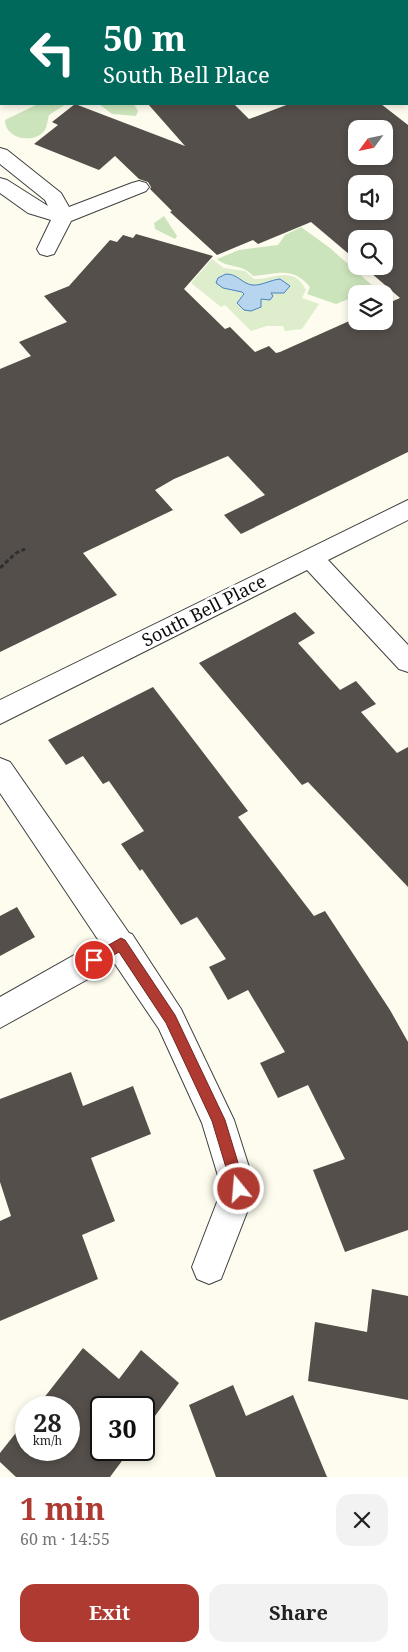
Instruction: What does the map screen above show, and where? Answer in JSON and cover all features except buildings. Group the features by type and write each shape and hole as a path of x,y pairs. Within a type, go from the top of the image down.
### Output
{"street":[{"path":"0,154 54,197 63,217"},
{"path":"0,184 35,209 63,217 139,186"},
{"path":"47,249 63,217"},
{"name":"South Bell Place","path":"0,713 408,508"},
{"path":"311,558 408,662"},
{"path":"0,770 121,944 170,1019 218,1120 239,1189 209,1267"},
{"path":"0,1014 121,944"}],"path":[{"path":"0,568 4,566 12,554 25,548"}],"green space":[{"path":"36,105 64,105 49,115 45,130 40,135 34,137 21,138 15,135 6,126 5,120"},
{"path":"100,105 135,105 138,111 136,116 112,114"},
{"path":"164,216 177,236 175,239 155,229 154,223"},
{"path":"301,227 348,264 348,275 360,275 372,285 348,285 348,299 336,304 307,294 310,287 296,276 283,273 253,276 244,269 226,264 217,259 239,250 278,245 285,235"},
{"path":"212,259 224,268 245,271 254,279 282,275 295,277 306,290 302,298 319,304 302,329 285,331 283,326 267,326 251,331 225,305 221,307 191,283"}],"water":[{"path":"226,274 234,275 252,285 280,279 290,286 284,293 271,293 273,296 270,300 261,299 261,307 251,311 244,310 237,303 244,294 242,292 223,288 216,283 218,278"}],"route":[{"path":"94,960 121,944 170,1019 218,1120 239,1189"}]}
